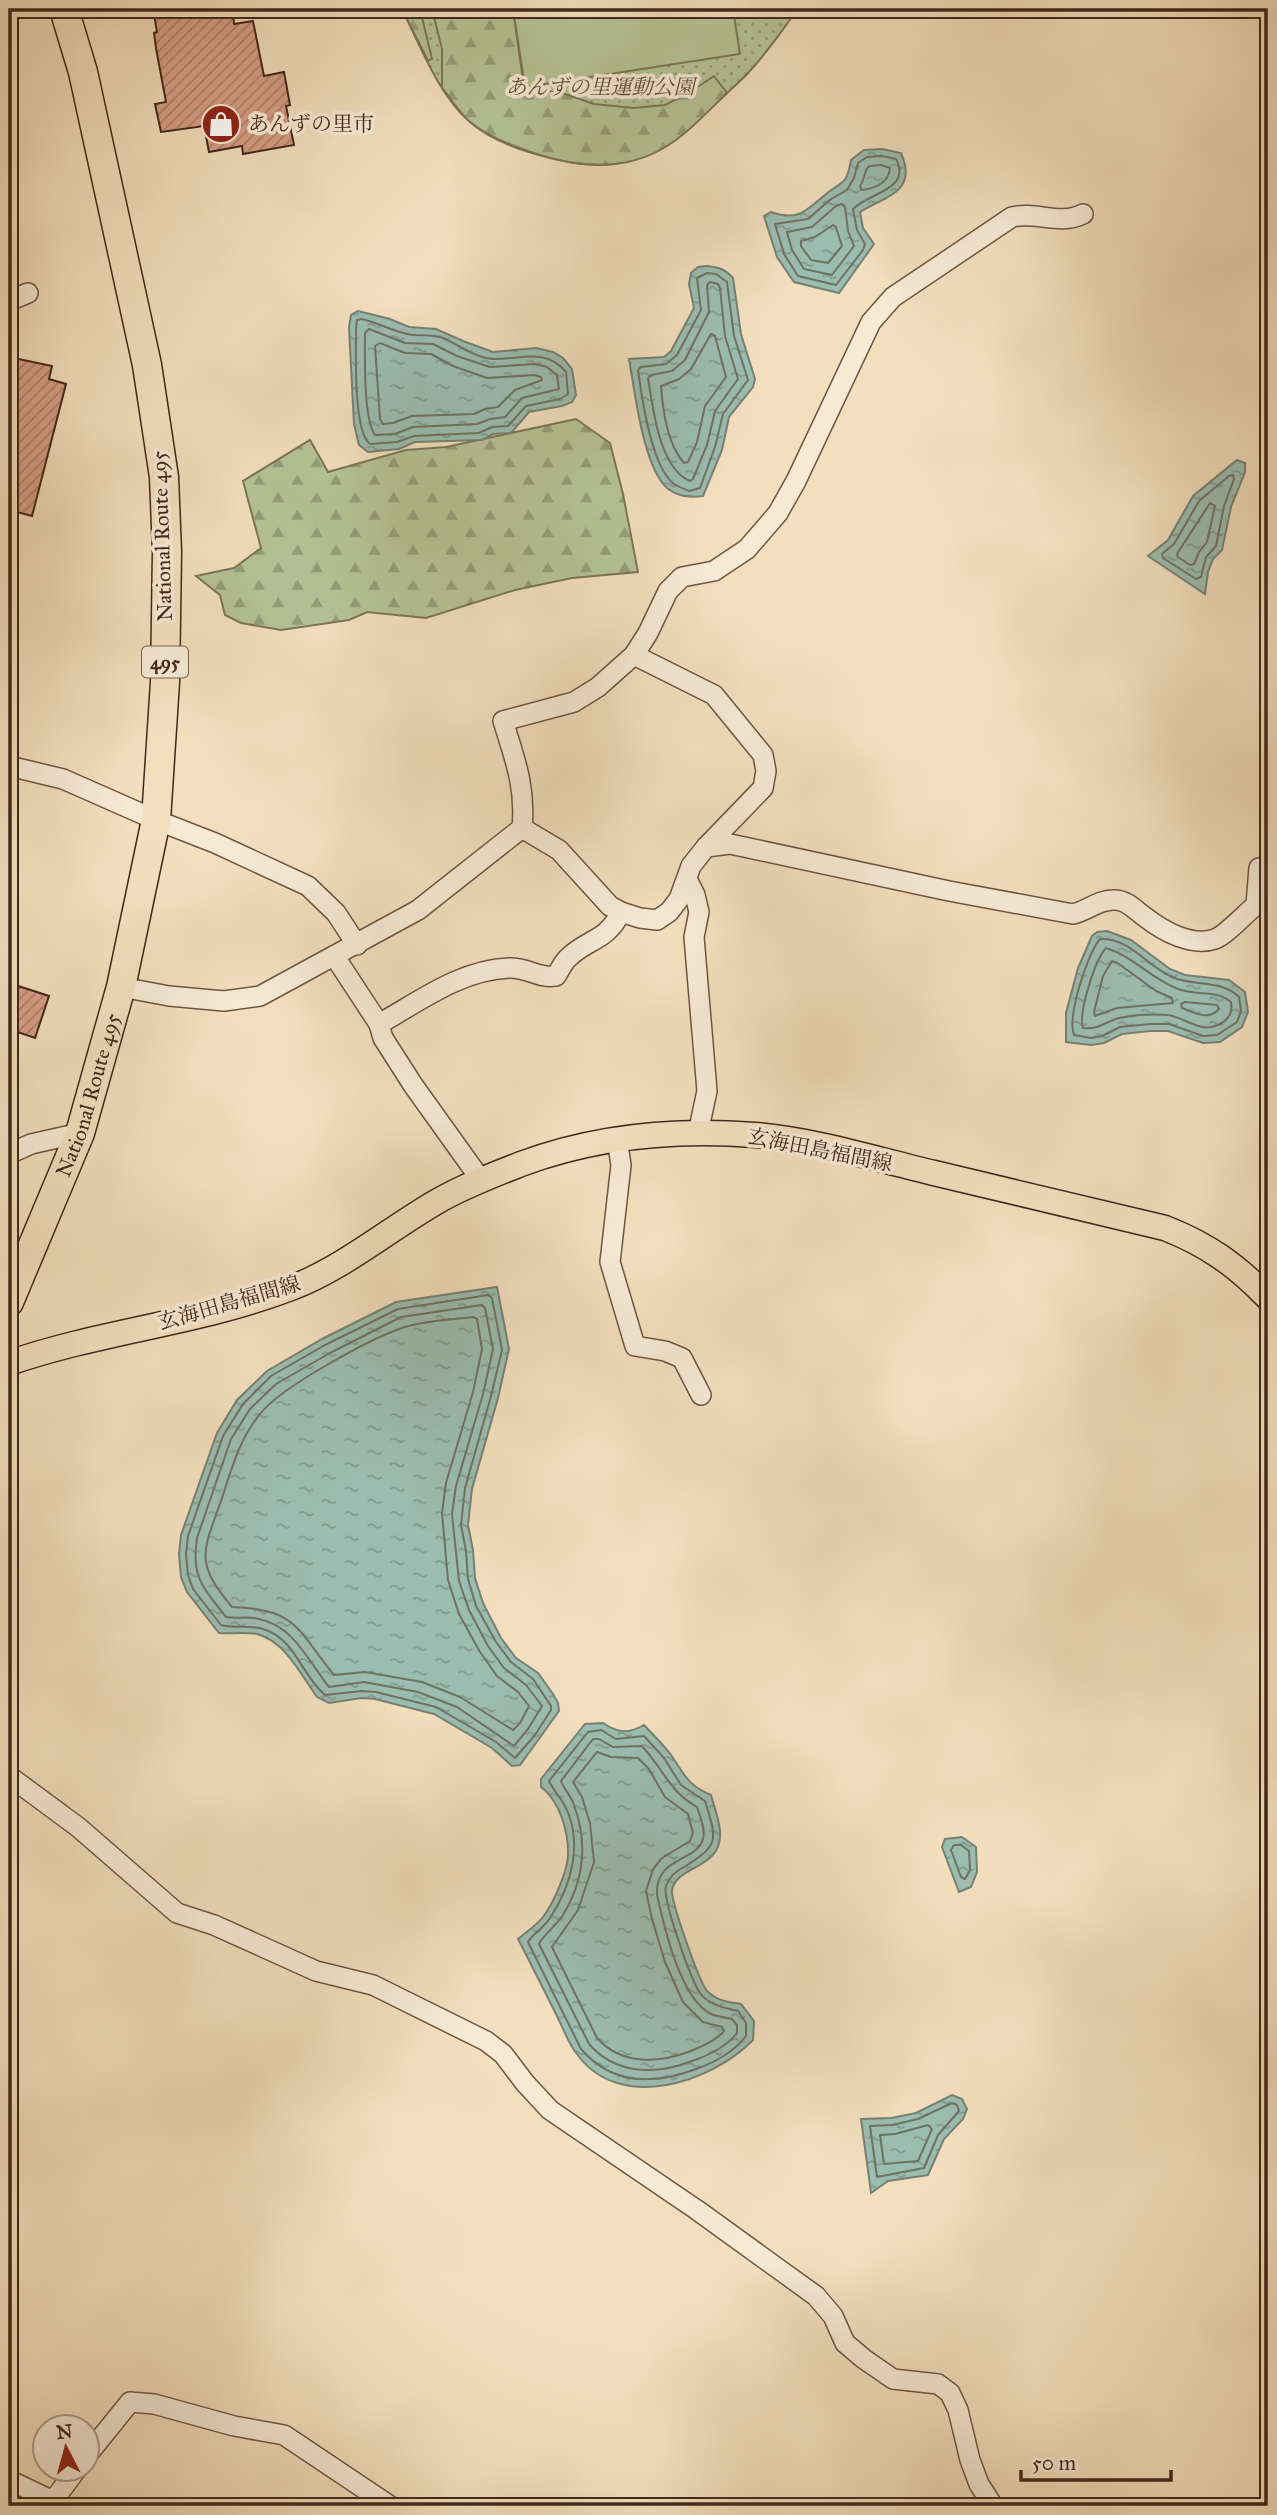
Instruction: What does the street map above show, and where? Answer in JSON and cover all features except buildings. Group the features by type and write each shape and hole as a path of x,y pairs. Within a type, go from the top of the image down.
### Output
{"highway":[{"name":"National Route 495","path":"9,1302 80,1133 121,987 156,820 165,682 167,552 164,477 147,365 83,72 64,9"}],"main road":[{"name":"玄海田島福間線","path":"9,1363 239,1305 291,1288 320,1275 438,1201 525,1163 576,1147 617,1139 698,1133 758,1135 819,1146 1165,1228 1197,1241 1222,1256 1245,1274 1268,1298"}],"street":[{"path":"121,987 169,996 224,1001 260,996 418,911 522,828 522,784 503,721 574,702 598,687 634,655 668,591 682,577 714,571 747,549 778,513 796,481 871,322 893,297 1013,217 1027,213 1062,221 1083,214"},
{"path":"9,301 28,293"},
{"path":"522,828 559,850 610,906 640,919 657,920 674,905 691,866 706,847 762,788 766,771 763,755 714,695 634,655"},
{"path":"9,766 63,779 215,843 308,886 336,913 357,945"},
{"path":"706,847 730,844 949,891 1073,914 1114,899 1127,903 1169,933 1197,941 1216,939 1256,905 1259,868 1268,867"},
{"path":"687,879 699,912 694,937 707,1091 698,1133"},
{"path":"379,1024 463,976 487,969 513,967 545,978 556,976 567,959 614,926 621,912"},
{"path":"335,957 379,1024 383,1038 413,1085 481,1180"},
{"path":"10,1151 80,1133"},
{"path":"617,1139 621,1165 610,1262 635,1346 682,1358 701,1395"},
{"path":"9,1776 78,1827 177,1913 214,1925 316,1971 373,1985 486,2041 503,2054 550,2110 697,2210 816,2296 832,2316 845,2343 864,2359 893,2379 938,2384 950,2393 958,2410 970,2460 979,2484 993,2506"},
{"path":"102,2437 130,2402 154,2404 234,2426 284,2435 390,2506"},
{"path":"9,2480 52,2501 65,2484"}],"green space":[{"name":"あんずの里運動公園","path":"402,9 798,9 749,72 691,126 654,151 636,159 597,165 573,163 527,152 497,139 470,122 440,84"},
{"path":"402,9 420,9 432,59 428,61"},
{"path":"432,9 513,9 524,87 565,94 594,104 634,108 665,105 714,76 727,93 680,137 644,157 608,165 553,159 492,136 474,125 458,110 442,88 442,49"},
{"path":"513,9 733,9 740,54 525,87"},
{"path":"576,419 610,443 638,572 572,578 515,590 426,618 367,612 349,620 281,630 241,623 225,615 220,595 196,576 234,568 261,548 243,481 310,440 328,472 406,450 446,447"}],"water":[{"path":"882,149 901,153 905,176 897,191 860,212 863,228 874,244 839,293 794,282 777,257 764,216 771,212 789,216 802,213 843,182 848,175 851,160 864,150"},
{"path":"698,267 721,269 733,278 741,334 755,379 753,387 729,417 722,450 703,496 689,497 667,488 652,463 641,428 629,359 664,357 671,351 694,308 689,284 691,273"},
{"path":"358,311 409,327 436,329 493,352 536,348 553,352 563,358 572,369 576,395 572,402 562,406 529,412 511,433 493,434 482,440 415,442 399,449 368,452 359,445 354,424 349,327 351,315"},
{"path":"1237,460 1245,463 1245,472 1231,507 1222,550 1213,559 1208,572 1205,594 1148,556 1168,540 1193,496"},
{"path":"1107,931 1131,940 1170,969 1185,975 1229,980 1245,992 1248,1012 1242,1027 1220,1042 1203,1043 1168,1031 1150,1031 1122,1034 1104,1043 1091,1045 1066,1042 1066,1013 1078,968 1092,936 1097,932"},
{"path":"497,1287 509,1349 472,1489 468,1525 475,1578 483,1603 501,1638 516,1658 538,1673 558,1703 559,1711 520,1765 512,1766 492,1748 434,1714 375,1699 362,1698 329,1703 317,1697 292,1660 267,1638 252,1633 219,1633 187,1592 181,1577 179,1554 181,1535 217,1433 237,1400 267,1371 322,1339 396,1302"},
{"path":"603,1723 623,1731 644,1725 668,1751 691,1783 711,1795 720,1831 719,1844 707,1860 682,1875 672,1890 673,1897 692,1958 707,1991 719,1999 741,2004 754,2021 753,2040 735,2055 714,2069 665,2085 640,2087 616,2083 595,2072 571,2045 518,1939 538,1923 547,1911 559,1888 567,1863 567,1837 562,1818 553,1800 541,1787 541,1779 585,1724"},
{"path":"962,1837 976,1847 977,1872 971,1887 959,1892 942,1847 945,1839"},
{"path":"952,2095 962,2099 967,2109 963,2119 944,2139 928,2175 888,2181 871,2193 861,2119 891,2118 916,2113"}],"place":[{"name":"あんずの里市","path":"221,124"}]}
